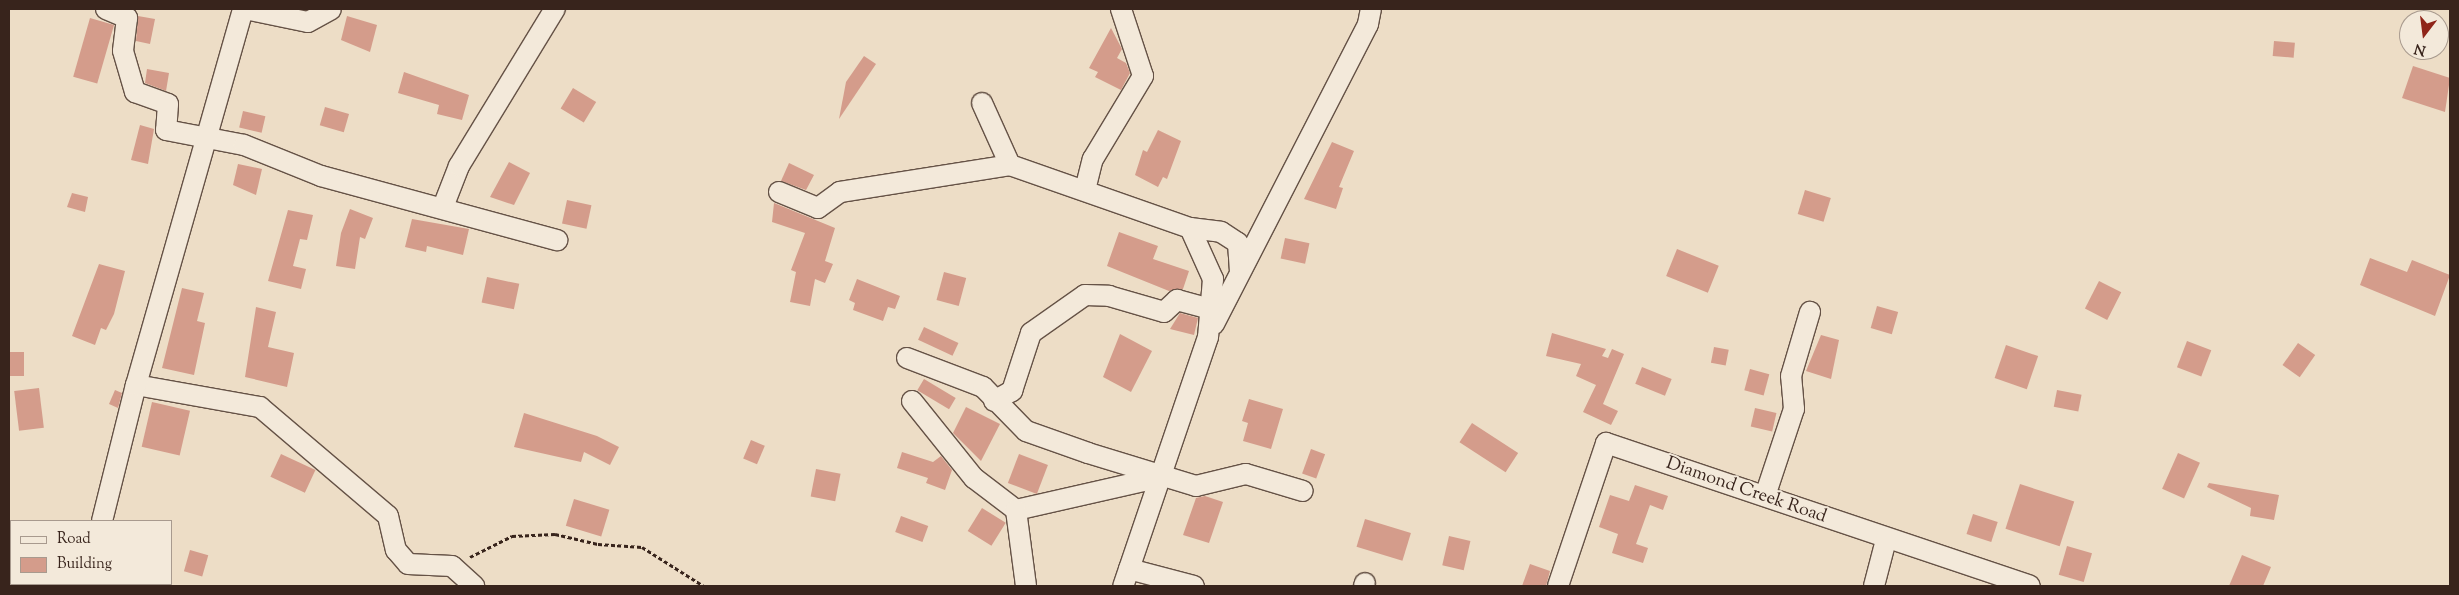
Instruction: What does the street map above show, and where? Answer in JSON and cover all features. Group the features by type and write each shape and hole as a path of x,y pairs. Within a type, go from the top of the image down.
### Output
{"street":[{"path":"106,9 127,18 123,51 136,92 168,104 166,130 207,135 321,176 443,207 557,240"},
{"path":"102,520 136,384 244,9 308,22 331,9"},
{"path":"443,207 459,166 555,9"},
{"path":"1085,190 1093,159 1143,76 1121,9"},
{"path":"1194,586 1126,578 1162,477 1208,336 1240,270 1368,24 1371,9"},
{"path":"982,103 1010,165"},
{"path":"779,192 818,208 840,192 1010,165 1190,228 1221,232 1238,244 1240,270"},
{"path":"1190,228 1213,279 1208,336"},
{"path":"994,401 1012,391 1031,333 1085,295 1109,296 1164,312 1177,300 1210,309"},
{"path":"1765,496 1794,409 1791,376 1810,312"},
{"path":"907,358 983,387 994,401 1026,431 1162,477 1196,486 1246,474 1303,491"},
{"path":"136,384 260,406 388,516 396,550 408,564 452,566 474,586"},
{"path":"912,400 974,478 1016,510 1026,586"},
{"name":"Diamond Creek Road","path":"1558,586 1606,443 1765,496 1886,540 2030,586"},
{"path":"1016,510 1162,477"},
{"path":"1874,586 1886,540"}],"path":[{"path":"452,566 512,536 555,534 598,544 642,547 704,586"}],"building":[{"path":"138,16 155,19 150,44 136,41"},
{"path":"347,16 377,25 370,52 341,40"},
{"path":"90,18 114,25 97,84 73,77"},
{"path":"1111,28 1122,49 1117,58 1126,63 1130,73 1121,90 1095,77 1098,72 1089,68"},
{"path":"2274,41 2295,43 2294,58 2273,56"},
{"path":"864,56 876,64 839,119 846,82"},
{"path":"2413,66 2450,78 2445,112 2402,98"},
{"path":"147,69 169,73 166,91 145,83"},
{"path":"404,72 469,95 462,120 437,114 439,105 398,93"},
{"path":"573,88 596,102 584,122 561,109"},
{"path":"325,107 349,114 344,132 320,125"},
{"path":"243,111 265,116 262,133 239,128"},
{"path":"140,125 154,129 148,164 131,160"},
{"path":"1158,130 1181,141 1167,179 1163,177 1158,187 1135,175 1143,150 1147,152"},
{"path":"1332,142 1354,151 1339,187 1343,188 1336,209 1304,199"},
{"path":"509,162 530,173 514,205 490,197"},
{"path":"789,163 814,175 806,190 781,181"},
{"path":"238,164 262,169 256,195 233,185"},
{"path":"1805,190 1831,198 1824,222 1798,214"},
{"path":"72,193 88,197 85,212 67,207"},
{"path":"567,200 591,205 586,229 562,223"},
{"path":"774,203 835,228 825,261 833,264 825,283 815,279 810,306 790,302 796,272 791,270 805,233 772,222"},
{"path":"350,209 373,218 365,239 360,237 355,269 336,266 341,233"},
{"path":"288,210 313,215 307,240 300,239 293,266 306,269 301,289 268,281"},
{"path":"412,219 469,229 463,255 427,246 426,252 405,247"},
{"path":"1119,232 1158,246 1153,259 1189,271 1183,289 1169,291 1107,266"},
{"path":"1285,238 1309,243 1305,264 1281,259"},
{"path":"1677,249 1719,266 1708,293 1666,276"},
{"path":"2370,258 2407,272 2412,260 2450,275 2435,316 2360,285"},
{"path":"99,264 125,271 114,314 106,330 101,328 95,345 72,336"},
{"path":"944,272 966,278 959,306 936,300"},
{"path":"487,277 519,284 514,309 482,302"},
{"path":"857,279 900,296 895,309 888,307 883,321 853,310 855,303 849,300"},
{"path":"2099,281 2121,292 2107,320 2085,309"},
{"path":"182,288 204,293 197,321 205,323 194,375 162,368"},
{"path":"1877,306 1898,312 1892,334 1871,328"},
{"path":"256,307 276,312 268,347 294,353 287,387 245,377"},
{"path":"1180,313 1198,318 1194,335 1170,329"},
{"path":"924,327 958,343 953,356 918,340"},
{"path":"1552,333 1606,349 1602,356 1608,358 1612,349 1624,354 1603,404 1618,411 1611,425 1583,412 1596,385 1576,376 1581,364 1546,356"},
{"path":"1120,334 1152,351 1131,392 1103,377"},
{"path":"1821,335 1839,340 1831,379 1806,371"},
{"path":"2187,341 2211,350 2201,376 2177,367"},
{"path":"2298,343 2315,355 2300,377 2283,365"},
{"path":"2006,345 2038,356 2027,389 1995,378"},
{"path":"1714,347 1729,350 1726,366 1711,363"},
{"path":"9,352 24,352 24,376 9,376"},
{"path":"1642,367 1672,379 1665,396 1635,384"},
{"path":"1750,369 1769,374 1764,395 1744,390"},
{"path":"924,379 956,398 949,409 917,390"},
{"path":"39,388 44,428 19,431 14,391"},
{"path":"115,390 122,393 118,408 109,404"},
{"path":"2057,390 2082,395 2078,411 2054,407"},
{"path":"1249,399 1283,409 1271,449 1243,441 1248,423 1242,421"},
{"path":"152,402 190,411 180,456 142,447"},
{"path":"966,407 1000,424 981,461 953,433"},
{"path":"1755,408 1776,413 1772,431 1751,427"},
{"path":"524,413 597,436 619,447 610,465 584,452 581,462 514,447"},
{"path":"1472,423 1518,453 1506,472 1459,442"},
{"path":"751,440 765,446 757,464 743,458"},
{"path":"1311,449 1325,454 1316,479 1302,473"},
{"path":"902,452 933,462 941,456 952,470 945,490 926,483 928,478 897,468"},
{"path":"2178,453 2200,463 2184,498 2162,489"},
{"path":"281,454 315,470 305,493 270,477"},
{"path":"1019,454 1048,465 1037,494 1008,483"},
{"path":"816,469 841,474 835,501 811,496"},
{"path":"2209,483 2279,495 2274,520 2250,516 2251,508 2207,487"},
{"path":"2020,484 2074,502 2060,546 2005,529"},
{"path":"1635,485 1668,496 1663,510 1650,505 1636,544 1648,548 1643,563 1612,553 1618,534 1599,527 1610,495 1629,501"},
{"path":"1205,496 1223,502 1209,543 1183,535 1196,498"},
{"path":"574,499 609,510 601,537 566,526"},
{"path":"982,508 1006,523 991,546 968,531"},
{"path":"1973,514 1998,522 1991,542 1967,534"},
{"path":"901,516 928,526 922,542 895,532"},
{"path":"1365,519 1411,533 1402,561 1357,547"},
{"path":"1449,536 1470,541 1464,570 1442,565"},
{"path":"2067,546 2092,553 2084,582 2059,575"},
{"path":"190,550 208,555 202,576 184,571"},
{"path":"2242,555 2271,567 2263,586 2229,586"},
{"path":"1530,564 1550,571 1546,586 1522,586"}]}
